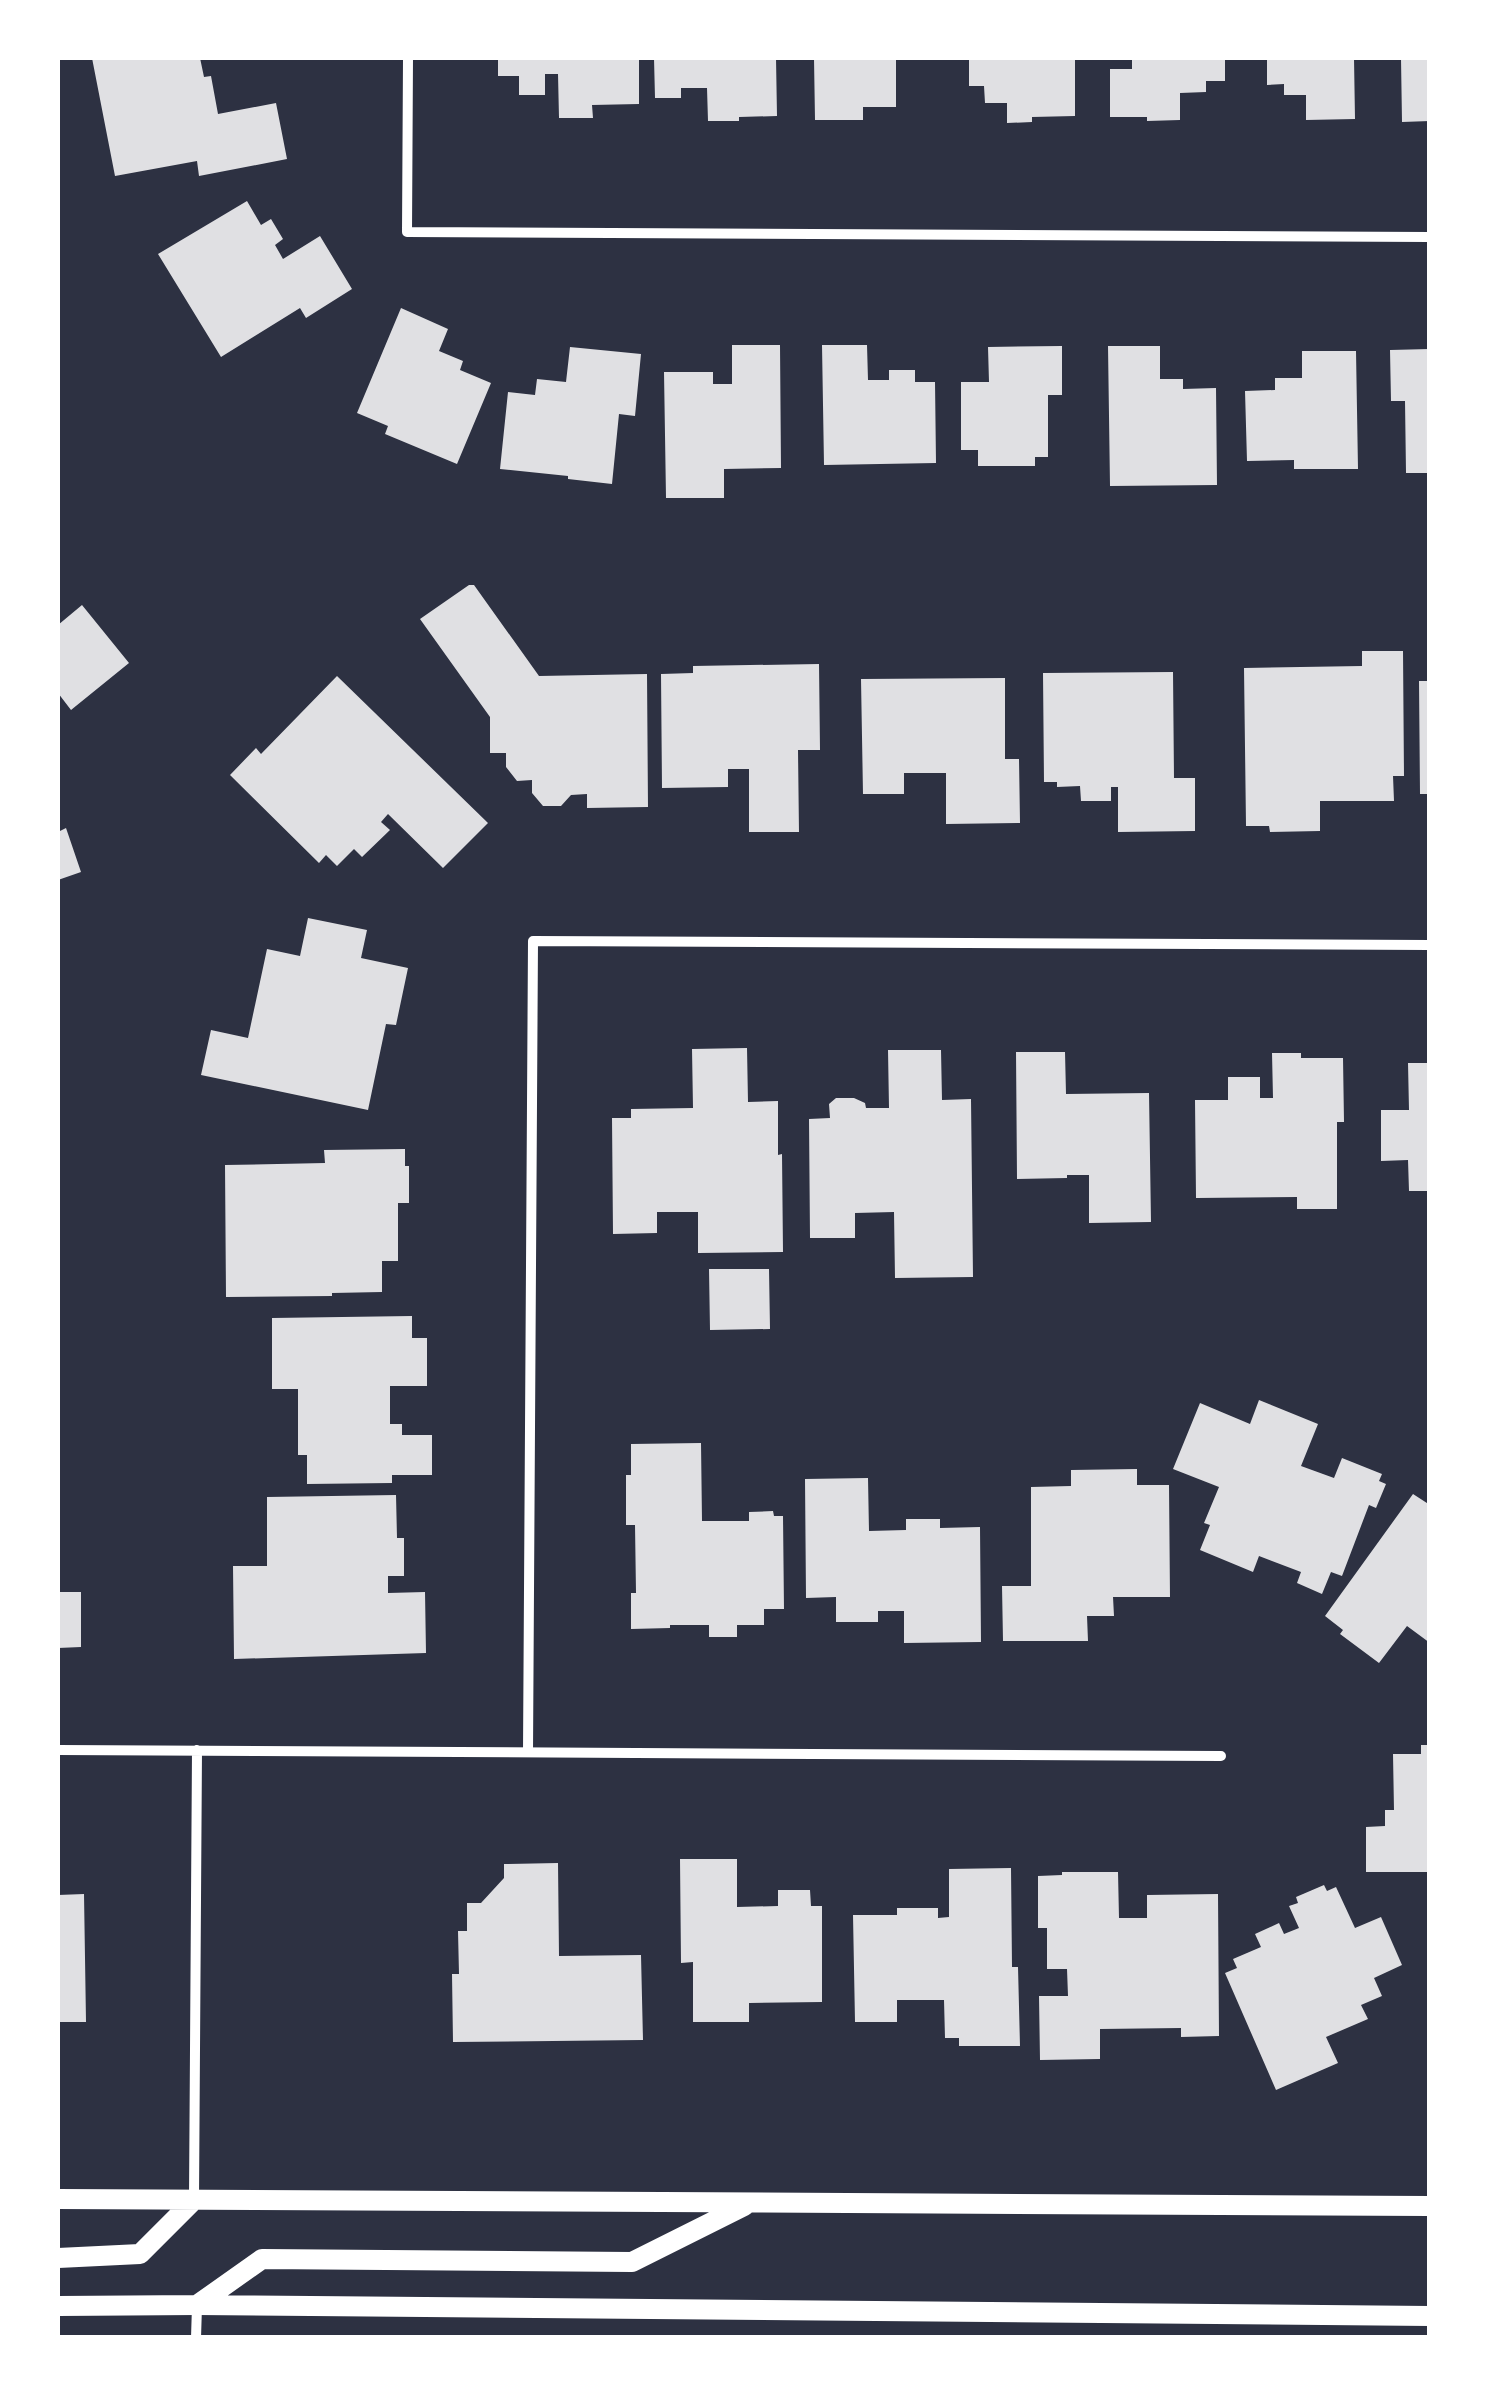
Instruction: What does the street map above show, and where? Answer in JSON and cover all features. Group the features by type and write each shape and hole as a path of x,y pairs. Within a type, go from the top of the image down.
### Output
{"main road":[{"path":"58,2199 1430,2206"},
{"path":"58,2258 140,2254 194,2200"},
{"path":"197,2305 262,2258 632,2262 750,2202"},
{"path":"58,2306 1430,2316"}],"street":[{"path":"408,58 407,232 1430,237"},
{"path":"528,1752 533,941 1430,945"},
{"path":"58,1750 1220,1756"},
{"path":"194,2200 197,1750"},
{"path":"196,2338 197,2305"}],"building":[{"path":"92,58 200,58 204,77 211,76 218,114 276,103 287,159 199,176 197,161 115,176"},
{"path":"498,58 639,58 639,104 592,105 593,118 559,118 558,74 545,74 545,95 519,95 519,76 498,76"},
{"path":"654,58 776,58 777,116 708,121 707,88 681,88 681,98 655,98"},
{"path":"814,58 896,58 896,107 863,107 863,120 815,120"},
{"path":"969,58 1075,58 1075,116 1032,117 1032,122 1007,123 1007,103 985,103 984,86 969,86"},
{"path":"1132,58 1225,58 1225,81 1206,81 1206,92 1180,93 1180,120 1110,117 1110,69 1132,69"},
{"path":"1267,58 1354,58 1355,119 1306,120 1306,95 1284,95 1284,84 1267,85"},
{"path":"1401,58 1430,58 1430,121 1402,122"},
{"path":"247,201 261,225 271,219 283,239 275,245 283,259 320,236 352,289 306,318 300,308 221,357 158,254"},
{"path":"401,308 448,329 439,351 463,361 460,370 491,383 457,464 385,434 388,426 357,413"},
{"path":"732,345 780,345 781,468 724,469 724,498 666,498 664,372 713,372 713,384 732,384"},
{"path":"822,345 867,345 868,380 889,380 889,370 915,370 915,382 935,382 936,463 824,465"},
{"path":"1062,346 1062,395 1048,395 1048,457 1035,457 1035,466 978,466 978,450 961,450 961,382 989,382 988,347"},
{"path":"1108,346 1160,346 1160,379 1183,379 1183,389 1216,388 1217,485 1110,486"},
{"path":"570,347 641,354 635,416 619,414 612,484 500,469 508,392 535,395 537,379 566,382"},
{"path":"1430,349 1430,473 1406,473 1405,401 1391,401 1390,350"},
{"path":"1302,351 1356,351 1358,469 1294,469 1294,460 1247,461 1245,391 1275,390 1275,378 1302,378"},
{"path":"474,585 539,676 647,674 648,807 587,808 587,794 571,795 561,806 543,806 532,793 532,780 517,781 506,767 506,753 490,753 490,717 420,619"},
{"path":"82,605 129,663 71,710 58,693 58,625"},
{"path":"1362,651 1403,651 1404,776 1393,776 1394,801 1320,801 1320,831 1270,832 1269,826 1246,826 1244,668 1362,666"},
{"path":"819,664 820,750 798,750 799,832 749,832 749,769 728,769 728,787 662,788 661,674 693,673 693,666"},
{"path":"1173,672 1174,778 1195,778 1195,831 1118,832 1118,787 1111,787 1111,801 1081,801 1080,786 1057,787 1057,782 1044,782 1043,673"},
{"path":"337,676 488,823 443,868 388,814 381,822 390,830 362,857 354,849 337,866 326,855 319,863 230,775 256,748 261,754"},
{"path":"1005,678 1005,759 1019,759 1020,823 946,824 946,773 904,773 904,794 863,794 861,679"},
{"path":"1419,681 1430,681 1430,794 1420,794"},
{"path":"66,828 81,872 58,880 58,832"},
{"path":"308,918 367,930 361,958 408,968 396,1025 386,1024 368,1110 201,1075 211,1030 248,1038 267,949 300,956"},
{"path":"747,1048 748,1102 778,1101 783,1252 698,1253 698,1212 657,1212 657,1233 613,1234 612,1118 631,1118 631,1109 693,1108 692,1049"},
{"path":"888,1050 941,1050 942,1100 971,1099 973,1277 895,1278 894,1212 855,1213 855,1238 810,1238 809,1119 830,1118 829,1104 836,1098 854,1098 865,1103 866,1108 889,1108"},
{"path":"1016,1052 1065,1052 1066,1094 1149,1093 1151,1222 1089,1223 1089,1175 1017,1179"},
{"path":"1272,1053 1343,1058 1344,1122 1337,1122 1337,1209 1297,1209 1297,1197 1196,1198 1195,1100 1228,1100 1228,1077 1260,1077 1260,1098 1273,1098"},
{"path":"1408,1063 1430,1063 1430,1191 1409,1191 1408,1160 1381,1161 1381,1110 1409,1110"},
{"path":"405,1149 409,1203 398,1203 398,1261 382,1261 382,1292 226,1297 225,1165 325,1163 324,1150"},
{"path":"709,1269 769,1269 770,1329 710,1330"},
{"path":"412,1316 412,1338 427,1338 427,1386 390,1386 390,1424 402,1424 402,1435 432,1435 432,1475 392,1475 392,1483 307,1484 307,1455 298,1455 298,1389 272,1389 272,1318"},
{"path":"1259,1400 1318,1424 1301,1466 1334,1478 1342,1458 1382,1474 1379,1481 1386,1484 1376,1508 1369,1505 1342,1576 1331,1572 1322,1594 1297,1583 1301,1572 1259,1556 1253,1572 1200,1550 1210,1525 1204,1523 1219,1487 1173,1469 1200,1403 1250,1424"},
{"path":"701,1443 702,1521 749,1521 749,1512 773,1511 774,1516 783,1516 784,1609 764,1609 764,1625 737,1625 737,1637 709,1637 709,1625 631,1629 631,1593 636,1593 635,1525 626,1525 626,1475 631,1475 631,1444"},
{"path":"1137,1469 1137,1485 1169,1485 1170,1597 1113,1597 1114,1616 1087,1616 1088,1641 1003,1641 1002,1586 1031,1586 1031,1487 1071,1486 1071,1470"},
{"path":"868,1478 869,1531 906,1530 906,1519 940,1519 940,1528 980,1527 981,1642 904,1643 904,1611 878,1611 878,1622 836,1622 836,1597 806,1598 805,1479"},
{"path":"1413,1494 1430,1505 1430,1643 1407,1626 1379,1663 1340,1634 1343,1630 1325,1616"},
{"path":"396,1495 397,1538 404,1538 404,1576 388,1576 388,1593 425,1592 426,1653 234,1659 233,1566 267,1566 267,1497"},
{"path":"58,1592 81,1592 81,1647 58,1648"},
{"path":"1421,1745 1430,1745 1430,1872 1366,1872 1366,1827 1385,1826 1385,1810 1394,1810 1393,1754 1421,1754"},
{"path":"680,1859 737,1859 737,1907 778,1906 778,1890 810,1890 811,1906 822,1906 822,2002 749,2003 749,2022 693,2022 693,1962 681,1963"},
{"path":"558,1863 559,1956 641,1955 643,2040 453,2042 452,1974 459,1974 458,1931 467,1931 467,1903 481,1903 504,1878 504,1864"},
{"path":"1011,1868 1012,1967 1018,1967 1020,2046 959,2046 959,2038 945,2038 944,2000 897,2000 897,2022 855,2022 853,1915 897,1915 897,1908 938,1908 938,1918 949,1917 949,1869"},
{"path":"1118,1872 1119,1918 1147,1918 1147,1895 1218,1894 1219,2036 1181,2037 1181,2028 1100,2029 1100,2059 1040,2060 1039,1996 1068,1996 1067,1969 1047,1969 1047,1928 1038,1928 1038,1876"},
{"path":"1324,1885 1327,1891 1336,1887 1355,1928 1381,1917 1402,1965 1374,1978 1382,1996 1361,2005 1368,2019 1326,2037 1338,2063 1276,2090 1225,1973 1237,1968 1233,1959 1261,1947 1255,1934 1279,1923 1284,1934 1299,1928 1289,1906 1298,1903 1296,1897"},
{"path":"84,1894 86,2022 58,2022 58,1895"}]}
